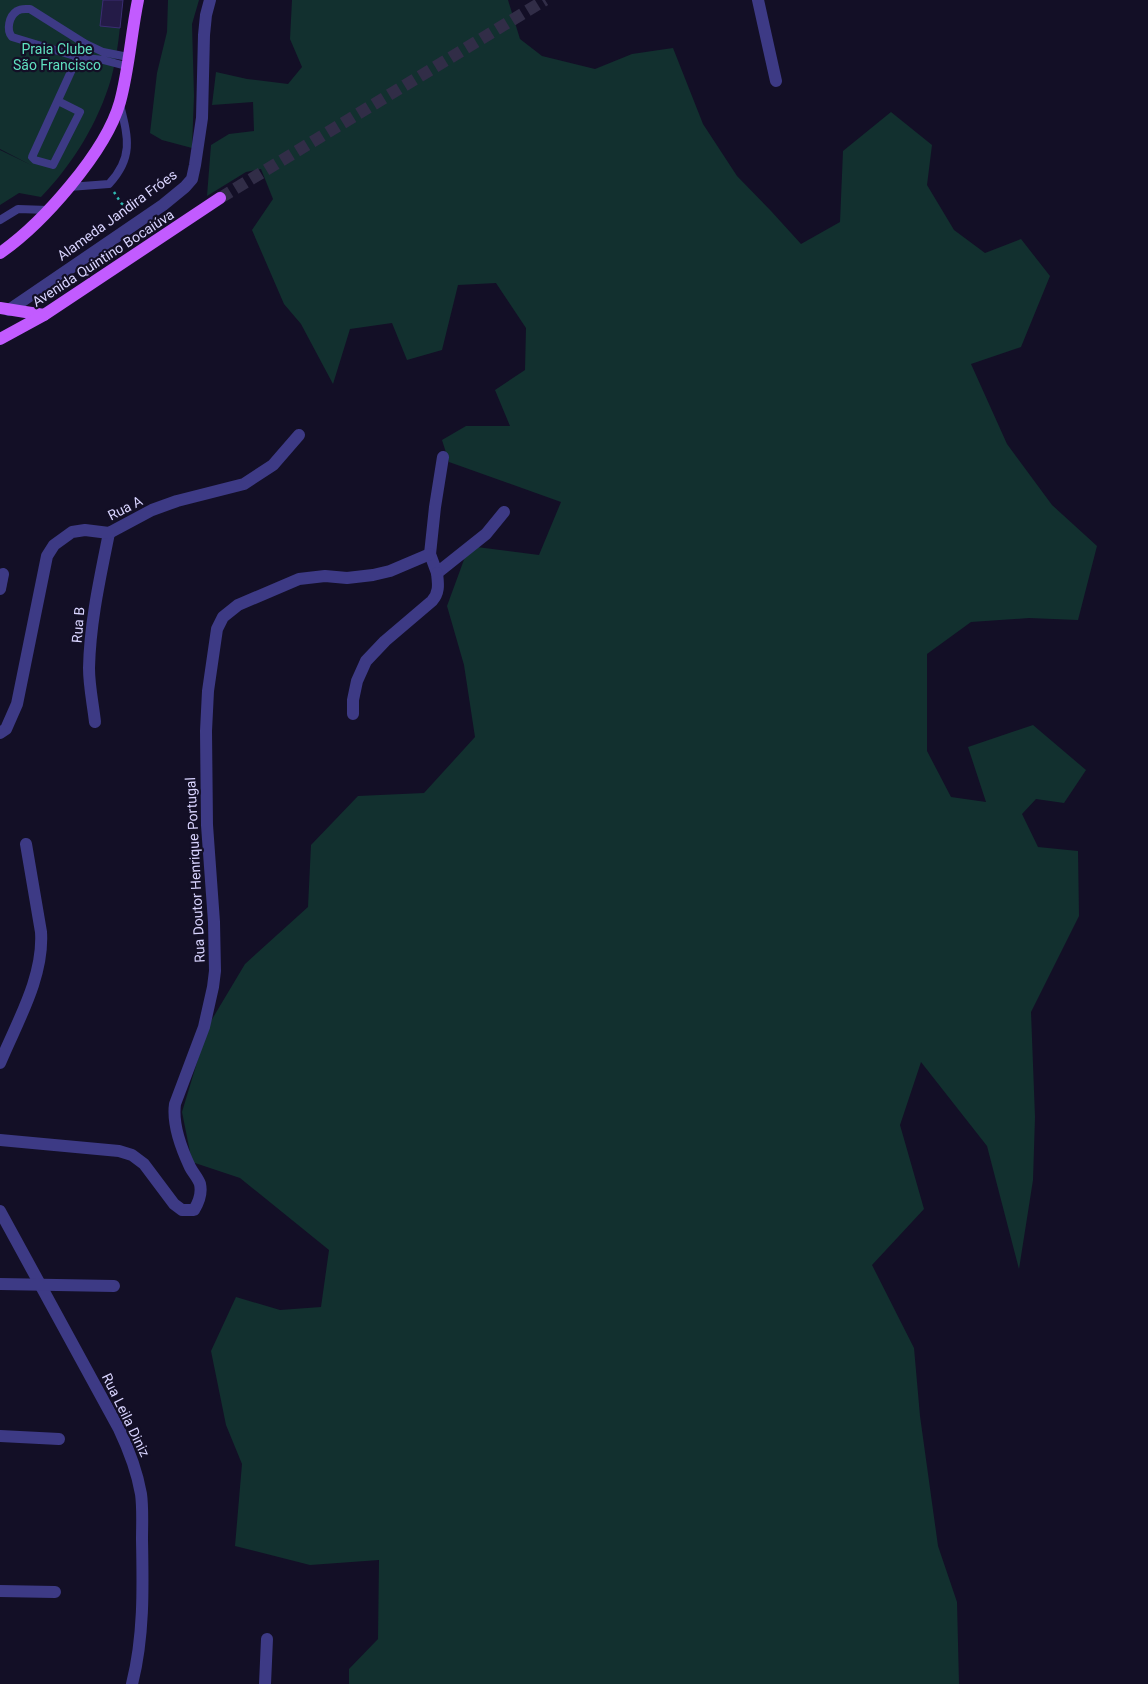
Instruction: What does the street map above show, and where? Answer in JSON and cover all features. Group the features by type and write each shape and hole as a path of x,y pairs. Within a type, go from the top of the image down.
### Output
{"main road":[{"path":"1,253 48,210 69,187 90,160 108,129 119,103 138,0"},
{"name":"Avenida Quintino Bocaiúva","path":"0,339 44,315 220,198"},
{"path":"3,311 44,315"}],"street":[{"name":"Alameda Jandira Fróes","path":"3,311 144,217 185,187 192,179 200,143 204,34 210,0"},
{"path":"758,0 776,81"},
{"name":"Rua A","path":"0,733 6,728 17,704 47,556 54,545 72,532 85,530 109,532 152,510 177,501 244,484 273,465 299,435"},
{"path":"353,714 353,700 357,681 366,661 385,641 436,597 438,586 437,572 430,554 443,457"},
{"path":"437,572 486,534 504,512"},
{"name":"Rua B","path":"95,722 89,670 92,616 109,532"},
{"name":"Rua Doutor Henrique Portugal","path":"0,1140 119,1151 132,1155 144,1164 174,1204 182,1210 194,1210 200,1202 200,1185 189,1165 176,1128 174,1116 176,1104 204,1027 214,987 214,922 207,825 206,731 208,691 217,629 223,617 238,605 300,579 325,576 347,578 373,575 390,571 430,554"},
{"path":"0,589 3,574"},
{"path":"0,1063 34,983 42,945 26,844"},
{"name":"Rua Leila Diniz","path":"0,1211 119,1429 134,1462 141,1495 141,1623 137,1663 132,1684"},
{"path":"0,1284 114,1286"},
{"path":"0,1436 59,1439"},
{"path":"0,1591 55,1592"},
{"path":"265,1684 268,1639"}],"lane":[{"path":"23,9 30,10 84,43 127,61 78,57 12,37 8,30 13,14 23,9"},
{"path":"58,101 80,112 53,166 35,160 32,157 84,43"},
{"path":"69,187 109,184 117,175 127,148 128,136 119,103"},
{"path":"0,220 18,210 48,210"}],"path":[{"path":"109,184 121,204 144,217"}],"green space":[{"name":"Praia Clube São Francisco","path":"0,0 123,0 117,50 111,79 92,127 74,157 41,197 19,193 0,205 0,150 31,165 0,149"},
{"path":"168,0 199,0 192,24 194,96 192,148 162,140 150,133 157,73 167,32"},
{"path":"292,0 508,0 520,39 542,56 595,69 632,54 673,48 703,124 737,176 801,244 840,222 843,151 891,112 932,145 927,185 954,230 985,253 1021,239 1050,276 1021,347 971,364 1007,444 1052,505 1097,546 1078,620 1029,618 971,622 927,654 927,751 951,797 986,802 968,747 1033,725 1086,770 1064,803 1036,799 1022,814 1038,847 1078,851 1079,916 1031,1012 1035,1117 1033,1180 1019,1269 987,1146 921,1062 900,1125 924,1209 872,1265 914,1348 920,1416 938,1546 957,1602 959,1684 349,1684 349,1669 378,1639 379,1560 310,1565 235,1546 242,1464 226,1425 211,1351 236,1297 280,1310 321,1307 329,1250 240,1178 192,1162 182,1112 208,1026 245,964 308,907 311,845 358,796 424,793 475,737 464,665 447,606 469,546 539,555 561,502 449,462 442,440 466,426 510,426 495,390 525,370 526,328 496,283 458,285 442,350 407,360 392,323 350,329 333,384 301,324 284,304 252,230 273,199 261,169 246,172 207,196 211,145 229,134 254,131 253,102 212,105 216,72 247,79 288,84 302,67 290,39"}],"building":[{"path":"103,0 123,0 120,28 100,26"}],"tunnel":[{"path":"220,198 545,0"}]}
